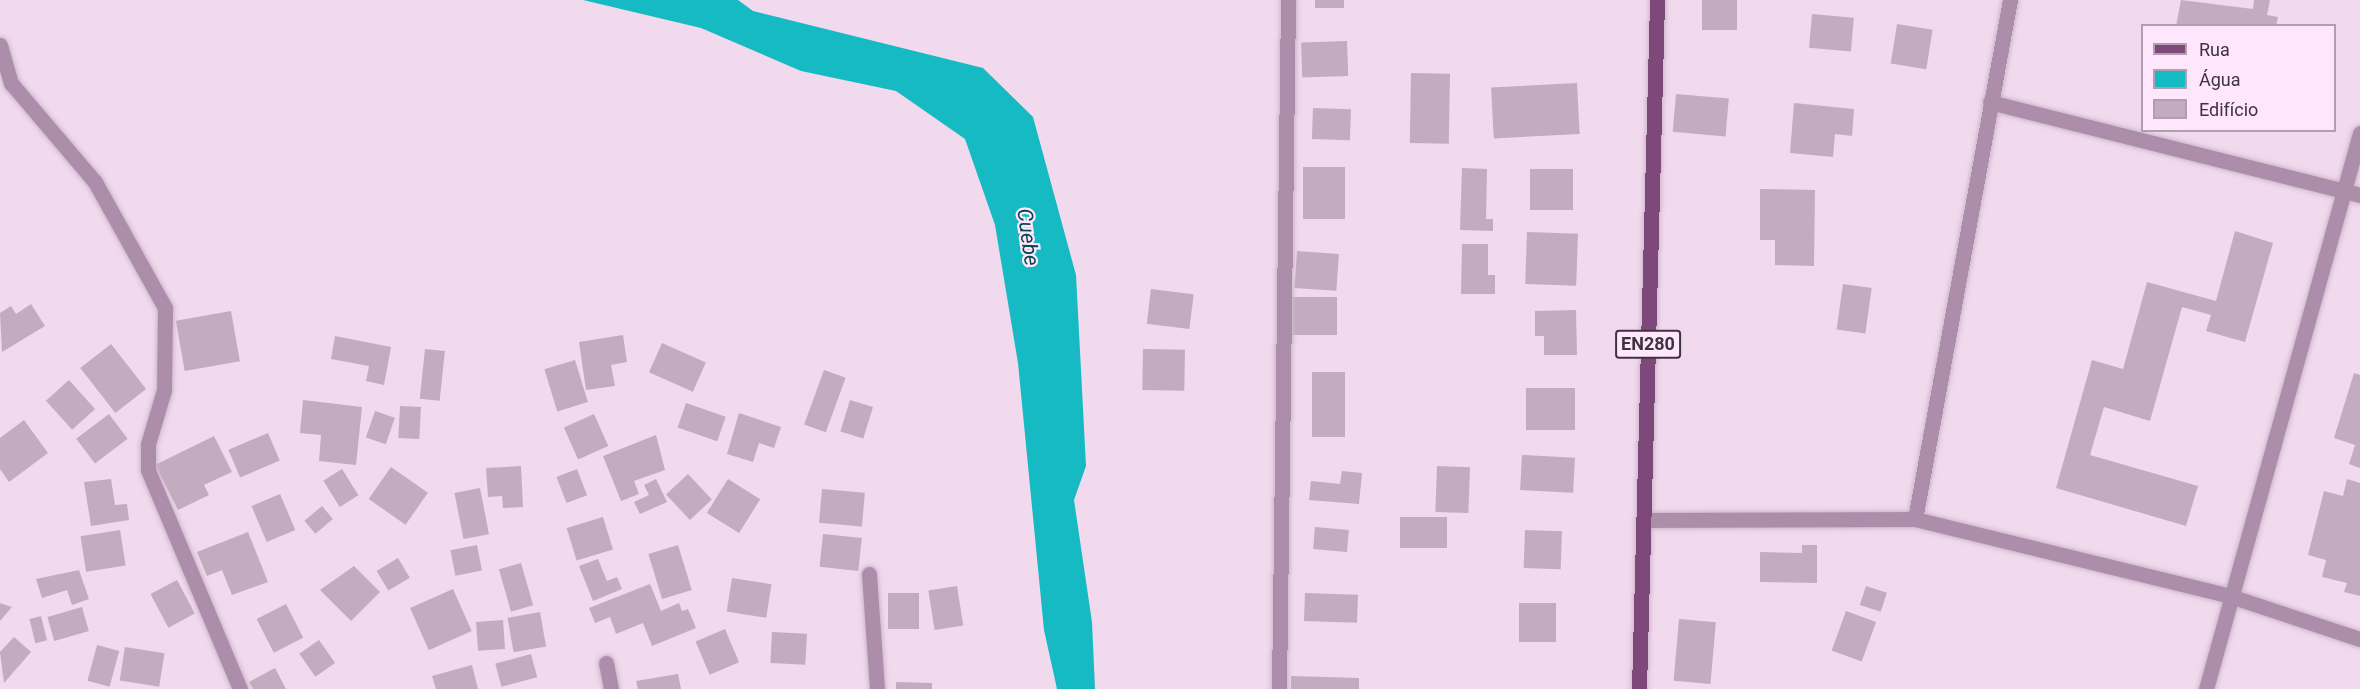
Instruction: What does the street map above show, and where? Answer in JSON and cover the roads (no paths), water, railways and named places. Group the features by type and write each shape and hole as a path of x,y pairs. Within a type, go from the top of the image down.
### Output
{"main road":[{"name":"EN280","path":"1640,689 1657,0"}],"street":[{"path":"1279,689 1288,0"},
{"path":"1915,519 2010,0"},
{"path":"0,45 11,83 95,182 165,308 164,390 148,444 148,470 240,689"},
{"path":"1990,102 2360,195"},
{"path":"2206,689 2342,191 2360,133"},
{"path":"1643,520 1915,519 2230,596 2360,639"},
{"path":"868,574 877,689"},
{"path":"606,663 611,689"}],"water":[{"name":"Cuebe","path":"583,0 738,0 753,11 983,68 1033,117 1076,275 1086,466 1074,500 1092,622 1095,689 1057,689 1044,630 1018,363 995,225 965,139 896,91 801,71 701,28"}]}
